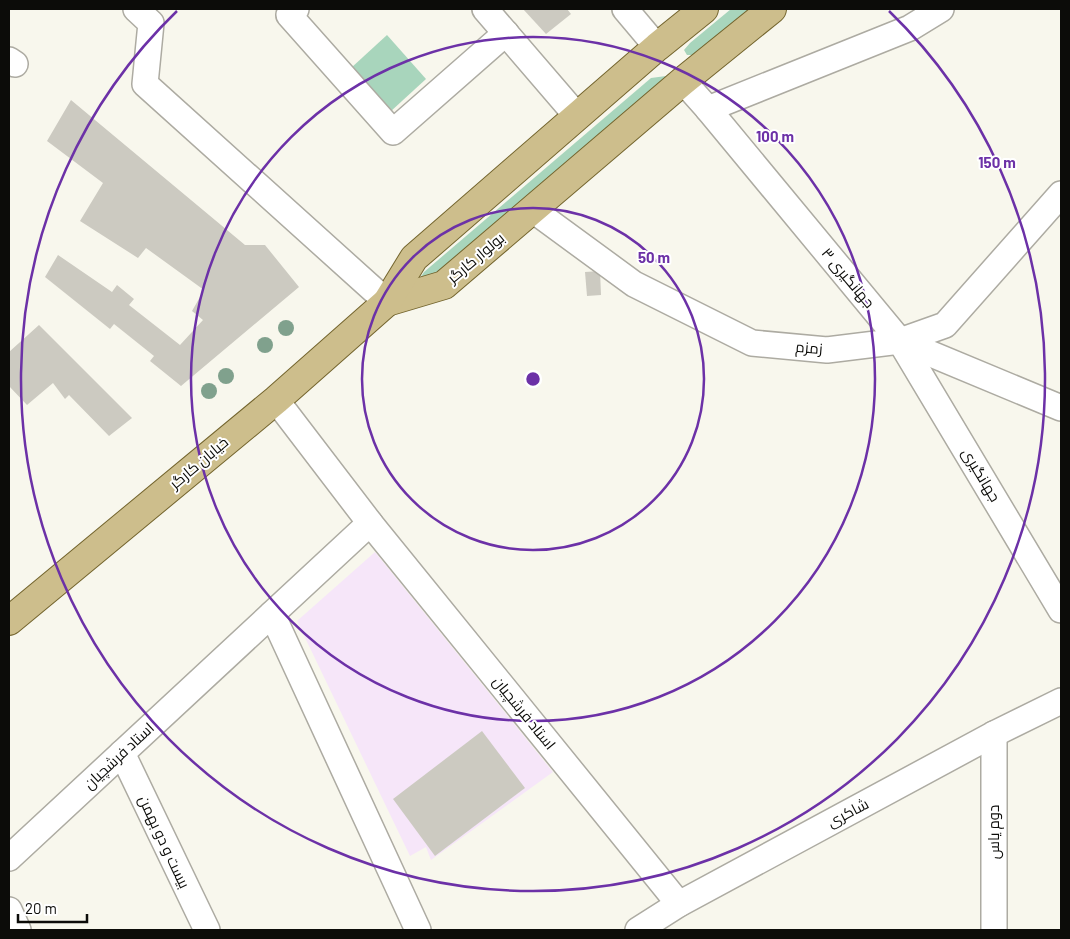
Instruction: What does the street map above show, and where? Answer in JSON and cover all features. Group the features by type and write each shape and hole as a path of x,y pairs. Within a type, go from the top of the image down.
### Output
{"main road":[{"path":"387,302 414,258 657,47 704,9"},
{"name":"بولوار کارگر","path":"387,302 444,285 683,81 772,9"},
{"path":"657,47 683,81"},
{"name":"خیابان کارگر","path":"9,622 276,400 387,302"}],"street":[{"path":"136,9 151,23 146,84 387,302"},
{"path":"296,9 289,15 393,132 506,33"},
{"path":"485,9 577,116"},
{"path":"625,9 657,47"},
{"path":"708,109 910,28 941,9"},
{"name":"جهانگیری ۳","path":"683,81 900,341 1061,408"},
{"name":"زمزم","path":"533,210 634,284 752,343 827,350 900,341 945,325 1061,194"},
{"name":"جهانگیری","path":"900,341 1061,610"},
{"name":"استاد فرشچیان","path":"276,400 370,523 679,904"},
{"name":"استاد فرشچیان","path":"9,858 370,523"},
{"path":"272,614 418,930"},
{"name":"شاکری","path":"638,930 679,904 994,734 1061,701"},
{"name":"دوم یاس","path":"994,734 994,930"},
{"name":"بیست و دو بهمن","path":"122,753 207,930"},
{"path":"9,910 18,930"}],"shaded area":[{"path":"375,552 553,772 431,860 426,847 410,856 297,621"}],"green space":[{"path":"731,9 749,9 694,55 687,55 684,50 690,43"},
{"path":"387,35 426,79 390,112 351,68"},
{"path":"666,76 660,89 433,281 416,284 424,272 651,78"}],"building":[{"path":"523,9 567,9 571,14 546,34"},
{"path":"71,100 245,245 265,245 299,287 181,386 150,361 154,356 114,324 110,329 45,277 58,255 112,292 117,285 134,299 129,305 180,345 203,320 192,311 204,290 146,248 138,258 80,221 103,183 47,141"},
{"path":"600,271 601,295 587,296 585,272"},
{"path":"39,325 132,418 109,436 69,395 65,399 53,383 27,405 9,386 9,352"},
{"path":"482,731 525,788 435,856 393,799"}]}
